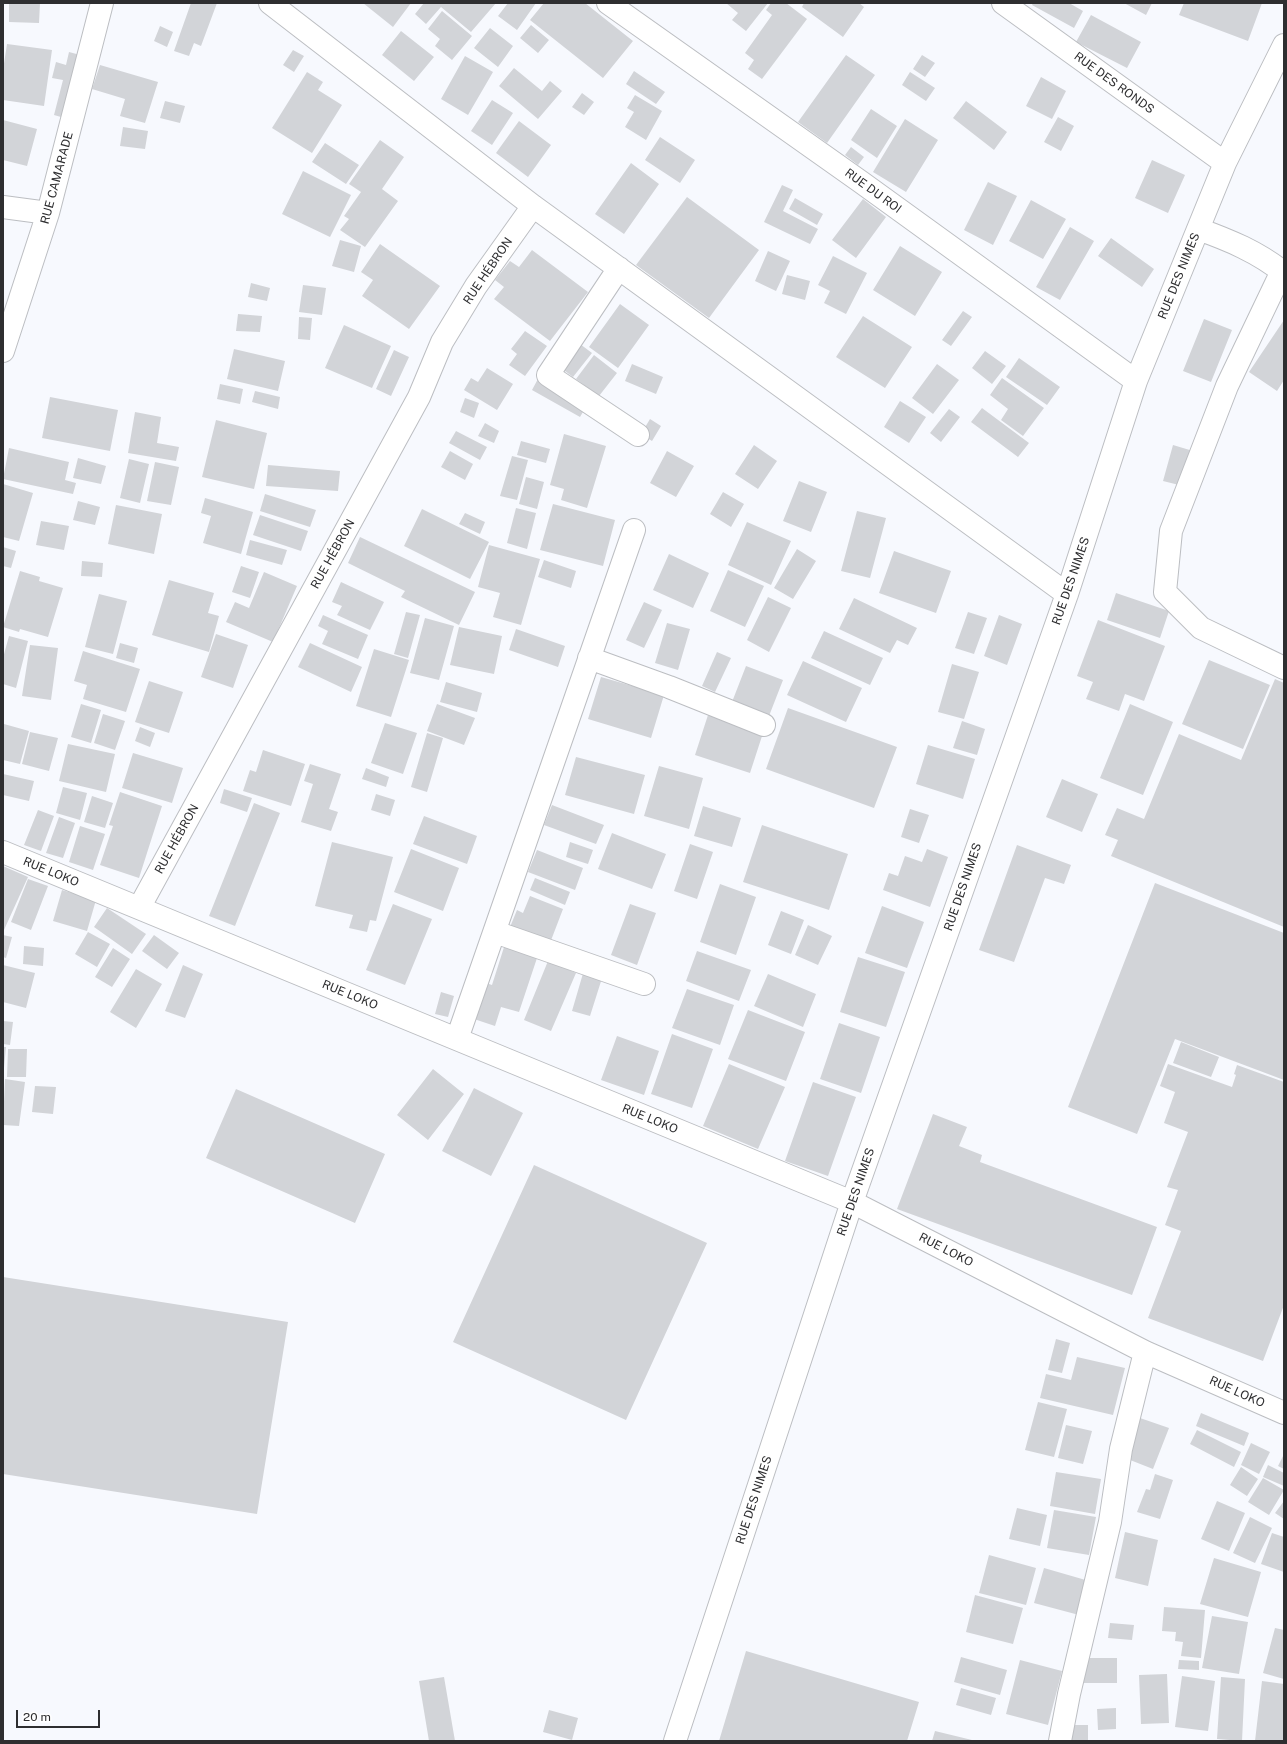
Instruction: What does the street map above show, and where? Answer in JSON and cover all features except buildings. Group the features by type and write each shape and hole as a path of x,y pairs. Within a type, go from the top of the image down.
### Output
{"street":[{"name":"RUE CAMARADE","path":"3,350 48,214 102,3"},
{"path":"270,3 533,206 1067,594"},
{"name":"RUE DU ROI","path":"608,3 861,182 1136,382"},
{"name":"RUE DES RONDS","path":"1003,3 1225,163"},
{"name":"RUE DES NIMES","path":"675,1741 852,1202 1067,594 1136,382 1225,163 1284,45"},
{"name":"RUE HÉBRON","path":"139,908 419,397 442,342 476,286 533,206"},
{"path":"3,207 48,214"},
{"path":"1198,229 1234,242 1266,259 1283,272 1227,386 1171,531 1165,592 1201,628 1284,668"},
{"path":"619,268 548,375 638,435"},
{"path":"458,1039 634,530"},
{"path":"590,658 764,724"},
{"name":"RUE LOKO","path":"3,852 852,1202 1145,1352 1284,1413"},
{"path":"495,932 644,984"},
{"path":"1060,1741 1069,1694 1110,1522 1121,1449 1145,1352"}]}
